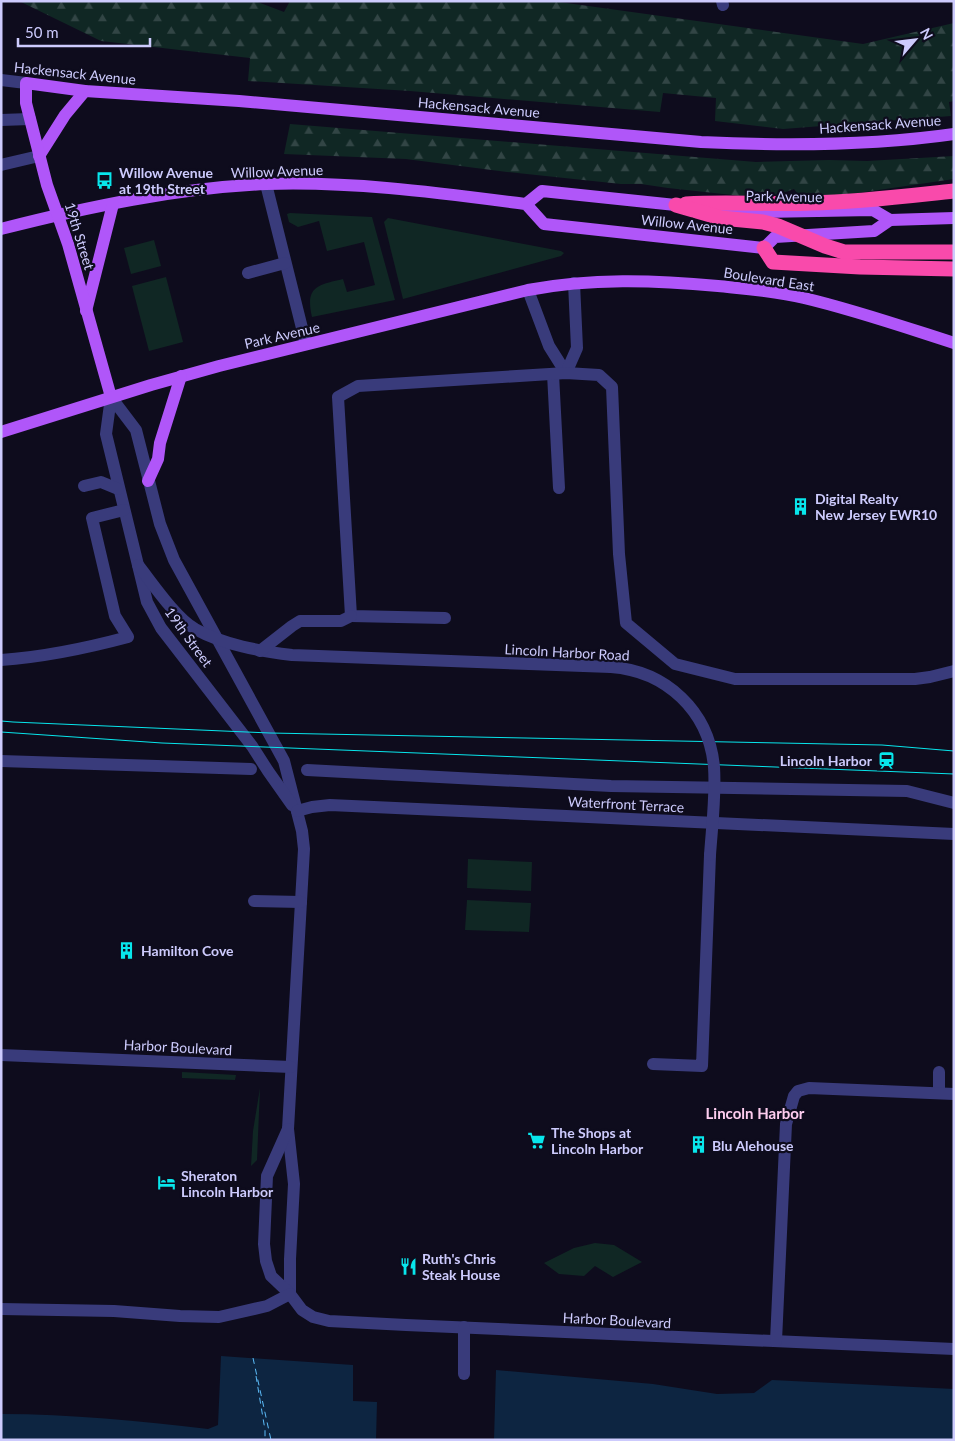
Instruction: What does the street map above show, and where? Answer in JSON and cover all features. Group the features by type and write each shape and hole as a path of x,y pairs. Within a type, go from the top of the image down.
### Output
{"highway":[{"path":"676,205 718,202 757,204 812,203 954,191"},
{"path":"676,205 721,218 763,222 778,226 824,246 844,252 954,252"},
{"path":"764,248 773,262 860,267 954,269"}],"main road":[{"name":"Hackensack Avenue","path":"26,84 85,91 238,101 701,142 767,145 895,141 954,134"},
{"name":"19th Street","path":"26,84 26,102 39,156 68,244 111,397"},
{"path":"39,156 65,115 85,91"},
{"name":"Willow Avenue","path":"1,229 58,215 175,194 266,184 338,185 398,188 526,204 544,224 764,248"},
{"name":"Willow Avenue","path":"526,204 542,191 676,205"},
{"path":"86,312 113,204"},
{"name":"Park Avenue","path":"676,205 756,212 874,210 890,220"},
{"name":"Park Avenue","path":"764,248 774,237 874,231 890,220 954,218"},
{"name":"Boulevard East","path":"574,283 620,281 671,282 778,293 853,311 954,344"},
{"name":"Park Avenue","path":"1,432 181,376 528,290 574,283"},
{"path":"148,481 158,458 160,443 181,376"}],"street":[{"name":"Hackensack Avenue","path":"1,80 26,84"},
{"path":"1,120 30,119"},
{"path":"1,165 39,156"},
{"path":"266,184 306,344"},
{"path":"248,273 285,263"},
{"path":"559,374 577,348 574,283"},
{"path":"528,290 559,374 559,488"},
{"path":"351,616 338,397 358,386 559,374 599,375 612,387 618,529 626,622 675,664 735,679 915,679 954,672"},
{"name":"19th Street","path":"111,397 136,430 160,524 174,560 281,754 297,811 304,840 291,1067"},
{"name":"19th Street","path":"111,397 106,434 147,602 156,619 252,746 297,811"},
{"path":"84,486 101,482 118,489"},
{"path":"1,660 27,658 85,648 128,637 115,616 92,518 124,510"},
{"name":"Lincoln Harbor Road","path":"138,565 170,605 194,628 260,652 292,655 611,667 632,670 661,681 687,702 700,722 710,745 714,767 702,1066 654,1064"},
{"path":"260,652 300,621 341,621 351,616 445,618"},
{"path":"1,761 251,769"},
{"path":"307,770 611,786 907,791 954,803"},
{"name":"Waterfront Terrace","path":"297,811 330,805 954,834"},
{"path":"254,901 301,902"},
{"name":"Harbor Boulevard","path":"1,1055 291,1067 288,1129 294,1184 290,1294"},
{"path":"939,1072 939,1093"},
{"path":"776,1341 786,1124 794,1096 798,1091 809,1088 954,1094"},
{"name":"Harbor Boulevard","path":"288,1129 267,1176 264,1244 266,1261 271,1276 307,1314 313,1317 329,1321 954,1349"},
{"path":"1,1309 114,1311 219,1317 267,1306 290,1294"},
{"path":"464,1327 464,1374"}],"green space":[{"path":"19,1 255,1 284,12 290,1 552,1 863,44 954,23 954,101 949,102 951,116 783,129 715,121 716,98 663,93 660,112 410,91 248,81 250,58 101,41"},
{"path":"290,124 756,162 867,161 954,156 954,179 837,196 800,197 794,189 780,194 751,197 641,184 621,184 507,172 406,159 284,154"},
{"path":"287,214 372,217 395,300 312,317 310,299 315,289 320,286 343,279 347,292 375,285 364,242 327,251 319,221 298,227 289,222"},
{"path":"388,218 564,253 561,256 403,299 384,222"},
{"path":"154,240 161,266 131,274 124,248"},
{"path":"166,277 183,342 149,351 132,286"},
{"path":"468,859 532,862 531,891 467,888"},
{"path":"467,900 531,903 529,932 465,930"},
{"path":"182,1072 236,1075 235,1080 182,1078"},
{"path":"260,1088 257,1160 251,1166 253,1131"},
{"path":"595,1243 614,1245 642,1262 613,1277 595,1266 584,1276 559,1274 544,1263 574,1248"}],"water":[{"path":"221,1356 353,1365 353,1401 377,1402 376,1440 1,1440 1,1414 105,1418 208,1429 218,1425"},
{"path":"496,1370 653,1384 717,1394 754,1393 772,1380 954,1389 954,1440 494,1440"}],"ferry route":[{"path":"253,1358 271,1440"},
{"path":"256,1376 265,1440"}],"tram line":[{"path":"1,721 270,733 882,745 954,751"},
{"path":"1,732 162,743 954,774"}],"place":[{"name":"Willow Avenue at 19th Street","path":"105,180"},
{"name":"Digital Realty New Jersey EWR10","path":"801,506"},
{"name":"Lincoln Harbor","path":"886,760"},
{"name":"Hamilton Cove","path":"127,950"},
{"name":"The Shops at Lincoln Harbor","path":"537,1140"},
{"name":"Blu Alehouse","path":"698,1145"},
{"name":"Sheraton Lincoln Harbor","path":"167,1183"},
{"name":"Ruth's Chris Steak House","path":"408,1266"}],"district":[{"name":"Lincoln Harbor","path":"755,1113"}]}
